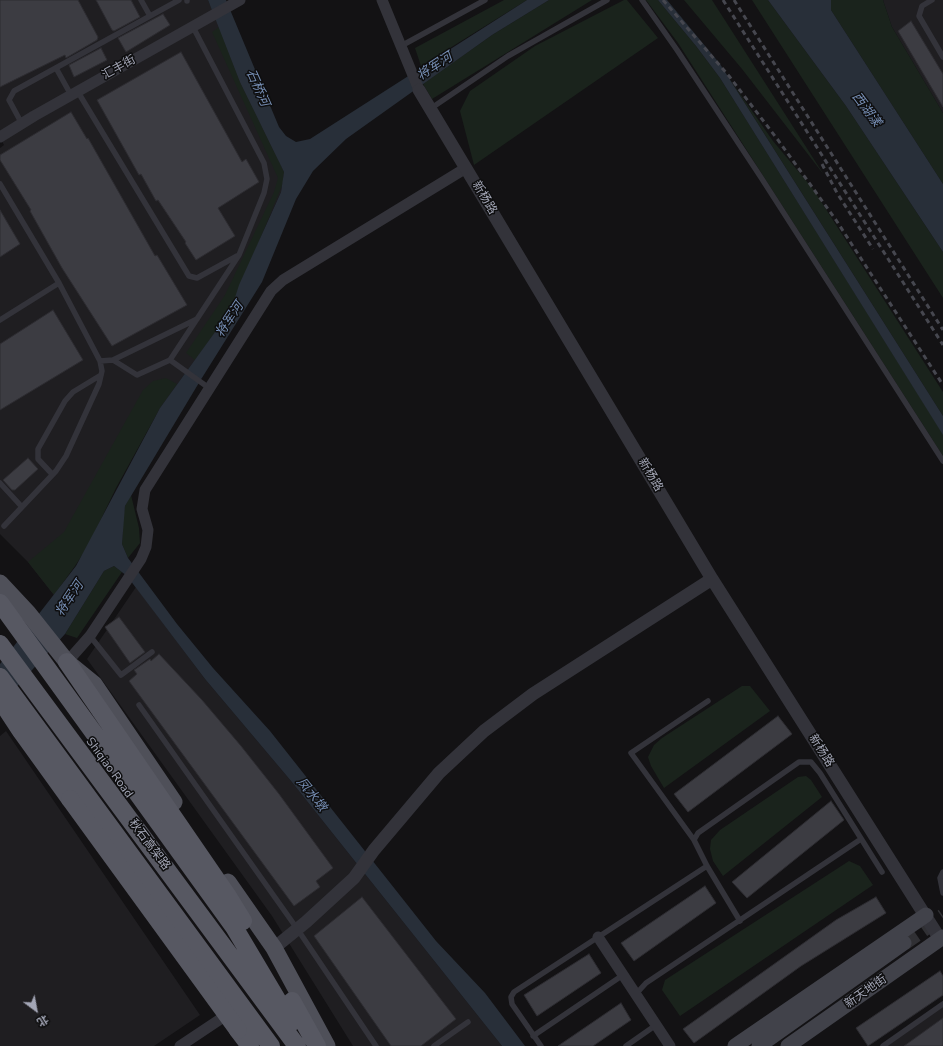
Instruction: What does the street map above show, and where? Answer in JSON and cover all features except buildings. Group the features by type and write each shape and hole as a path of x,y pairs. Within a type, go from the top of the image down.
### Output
{"highway":[{"path":"0,604 234,927 291,1023"},
{"name":"秋石高架路","path":"0,644 297,1046"},
{"path":"65,661 227,895 289,996 317,1046"},
{"name":"秋石高架路","path":"0,677 271,1046"},
{"path":"7,706 70,799 250,1046"}],"main road":[{"path":"0,583 28,613 65,661 94,684 274,948 327,1046"},
{"name":"Shiqiao Road","path":"0,604 51,689 308,1046"},
{"path":"0,692 7,706 234,1009 259,1046"},
{"path":"752,1043 765,1025 926,915"},
{"name":"新天地街","path":"788,1046 942,938"},
{"name":"新天地街","path":"752,1043 904,943"}],"street":[{"name":"新杨路","path":"382,0 419,90 430,109 712,579 942,938"},
{"name":"汇丰街","path":"0,137 74,93 235,3"},
{"path":"65,661 90,636 141,559 146,547 148,530 142,509 145,490 262,302 271,290 283,280 466,168"},
{"path":"274,948 298,930 354,878 369,857 439,773 484,731 533,694 712,579"},
{"path":"598,937 670,1046"},
{"path":"180,1046 234,1009"}],"lane":[{"path":"141,0 150,16"},
{"path":"22,124 9,100 14,91 179,0"},
{"path":"401,46 484,0"},
{"path":"430,109 508,56 607,0"},
{"path":"642,0 762,178 943,461"},
{"path":"932,0 922,6 919,16 943,57"},
{"path":"113,360 137,375 170,360 239,255 264,193 267,179 264,163 193,27"},
{"path":"56,68 74,93 189,276 196,278 239,255"},
{"path":"0,184 59,283 100,361 101,375 99,384 66,456 52,474 4,526"},
{"path":"0,320 59,283"},
{"path":"100,361 113,360 198,318"},
{"path":"170,360 209,388"},
{"path":"52,474 38,459 38,449 65,401 73,392 101,375"},
{"path":"0,483 22,507"},
{"path":"90,636 121,675 152,652"},
{"path":"708,701 631,753 694,840 740,921"},
{"path":"139,705 298,930 376,1046"},
{"path":"694,840 698,833 799,762 811,762 820,773 882,872"},
{"path":"636,994 646,983 861,839"},
{"path":"541,1046 512,1004 511,997 514,992 708,866"},
{"path":"943,872 940,878 943,893"},
{"path":"534,1036 623,975"},
{"path":"883,1046 943,1004"},
{"path":"434,1046 468,1022"},
{"path":"626,1046 656,1025"}],"shaded area":[{"path":"0,0 208,0 284,172 281,192 219,327 160,408 54,595 28,562 0,534 0,148 4,145 0,138"},
{"path":"504,0 527,0 421,66 415,48"},
{"path":"549,0 592,0 432,99 423,84 492,35"},
{"path":"624,0 627,0 658,38 474,165 460,111 470,91 535,46"},
{"path":"646,0 658,0 720,78 943,434 943,456 678,43"},
{"path":"684,0 712,0 824,175 742,69"},
{"path":"752,0 768,0 846,106 943,252 943,298"},
{"path":"831,0 883,0 892,27 943,113 943,184 831,10"},
{"path":"883,0 943,0 943,113 892,27"},
{"path":"219,27 240,82 284,172 283,183 231,310 195,360 186,353 225,295 274,192 278,178 212,32"},
{"path":"729,78 773,141 813,189 943,392 943,416"},
{"path":"166,378 177,384 160,408 116,488 88,546 54,595 28,562 64,532 143,390 153,381"},
{"path":"131,495 139,528 140,543 128,558 122,544 123,518 125,506"},
{"path":"114,566 122,572 77,638 65,634 104,571"},
{"path":"136,587 205,679 291,781 502,1046 353,1046 272,916 87,659"},
{"path":"742,686 750,686 770,711 664,788 651,766 648,757 654,745 662,738"},
{"path":"6,731 200,1015 154,1046 0,1046 0,736"},
{"path":"806,776 811,780 822,797 723,876 713,861 710,849 711,840 720,830 798,777"},
{"path":"849,861 860,866 873,885 680,1016 662,990 665,980"},
{"path":"943,1001 943,1046 880,1046"}],"water":[{"path":"208,0 226,0 279,127 286,136 296,142 310,139 527,0 549,0 492,35 346,139 313,171 296,199 262,282 200,381 125,506 122,544 128,558 177,624 213,668 270,731 436,941 485,993 525,1046 502,1046 291,781 205,679 127,576 114,566 104,571 65,634 0,705 0,664 76,566 160,408 231,310 239,285 281,192 284,172 240,82"},
{"path":"658,0 667,0 720,64 943,416 943,435 720,78"},
{"name":"西湖漾","path":"768,0 831,0 831,10 943,184 943,252 846,106"}],"tunnel":[{"path":"904,943 943,916"}],"railway":[{"path":"663,0 729,76 778,140 836,220 943,385"},
{"path":"723,0 943,345"},
{"path":"734,0 943,330"},
{"path":"822,164 837,193 873,249"}],"water label":[{"name":"将军河","path":"435,67"},
{"name":"石桥河","path":"257,88"},
{"name":"将军河","path":"230,320"},
{"name":"将军河","path":"70,599"},
{"name":"凤水墩","path":"311,795"}]}
